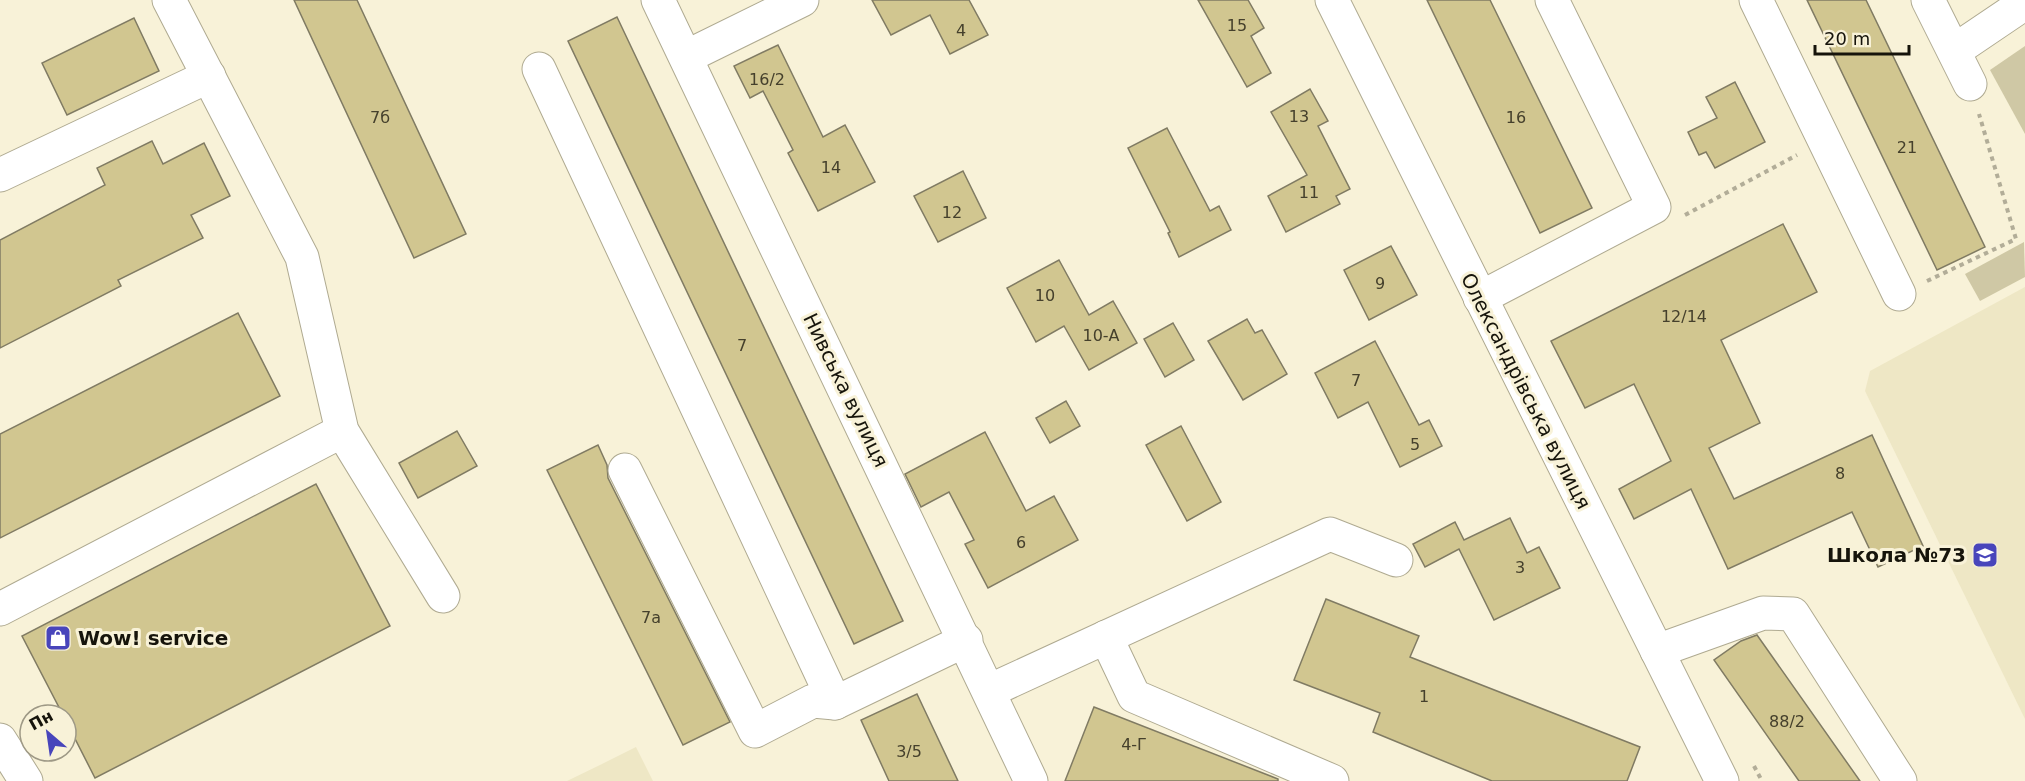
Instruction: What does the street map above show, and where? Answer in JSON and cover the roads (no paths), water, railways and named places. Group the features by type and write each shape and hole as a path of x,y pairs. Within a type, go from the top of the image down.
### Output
{"street":[{"path":"169,0 302,257 342,431 443,596"},
{"name":"Нивська вулиця","path":"658,0 966,640 1031,781"},
{"path":"686,57 802,0"},
{"name":"Олександрівська вулиця","path":"1332,0 1722,781"},
{"path":"1480,298 1654,207 1552,0"},
{"path":"1756,0 1899,294"},
{"path":"1928,0 1971,84"},
{"path":"1953,51 2025,3"},
{"path":"539,69 835,703"},
{"path":"0,175 209,76"},
{"path":"0,609 342,431"},
{"path":"625,470 755,730 813,702 835,703 966,640"},
{"path":"989,691 1330,534 1396,560"},
{"path":"1657,651 1763,613 1793,614 1900,781"},
{"path":"1106,638 1134,696 1332,781"},
{"path":"0,740 26,781"}],"place":[{"name":"Школа №73","path":"1985,555"},
{"name":"Wow! service","path":"58,638"}]}
